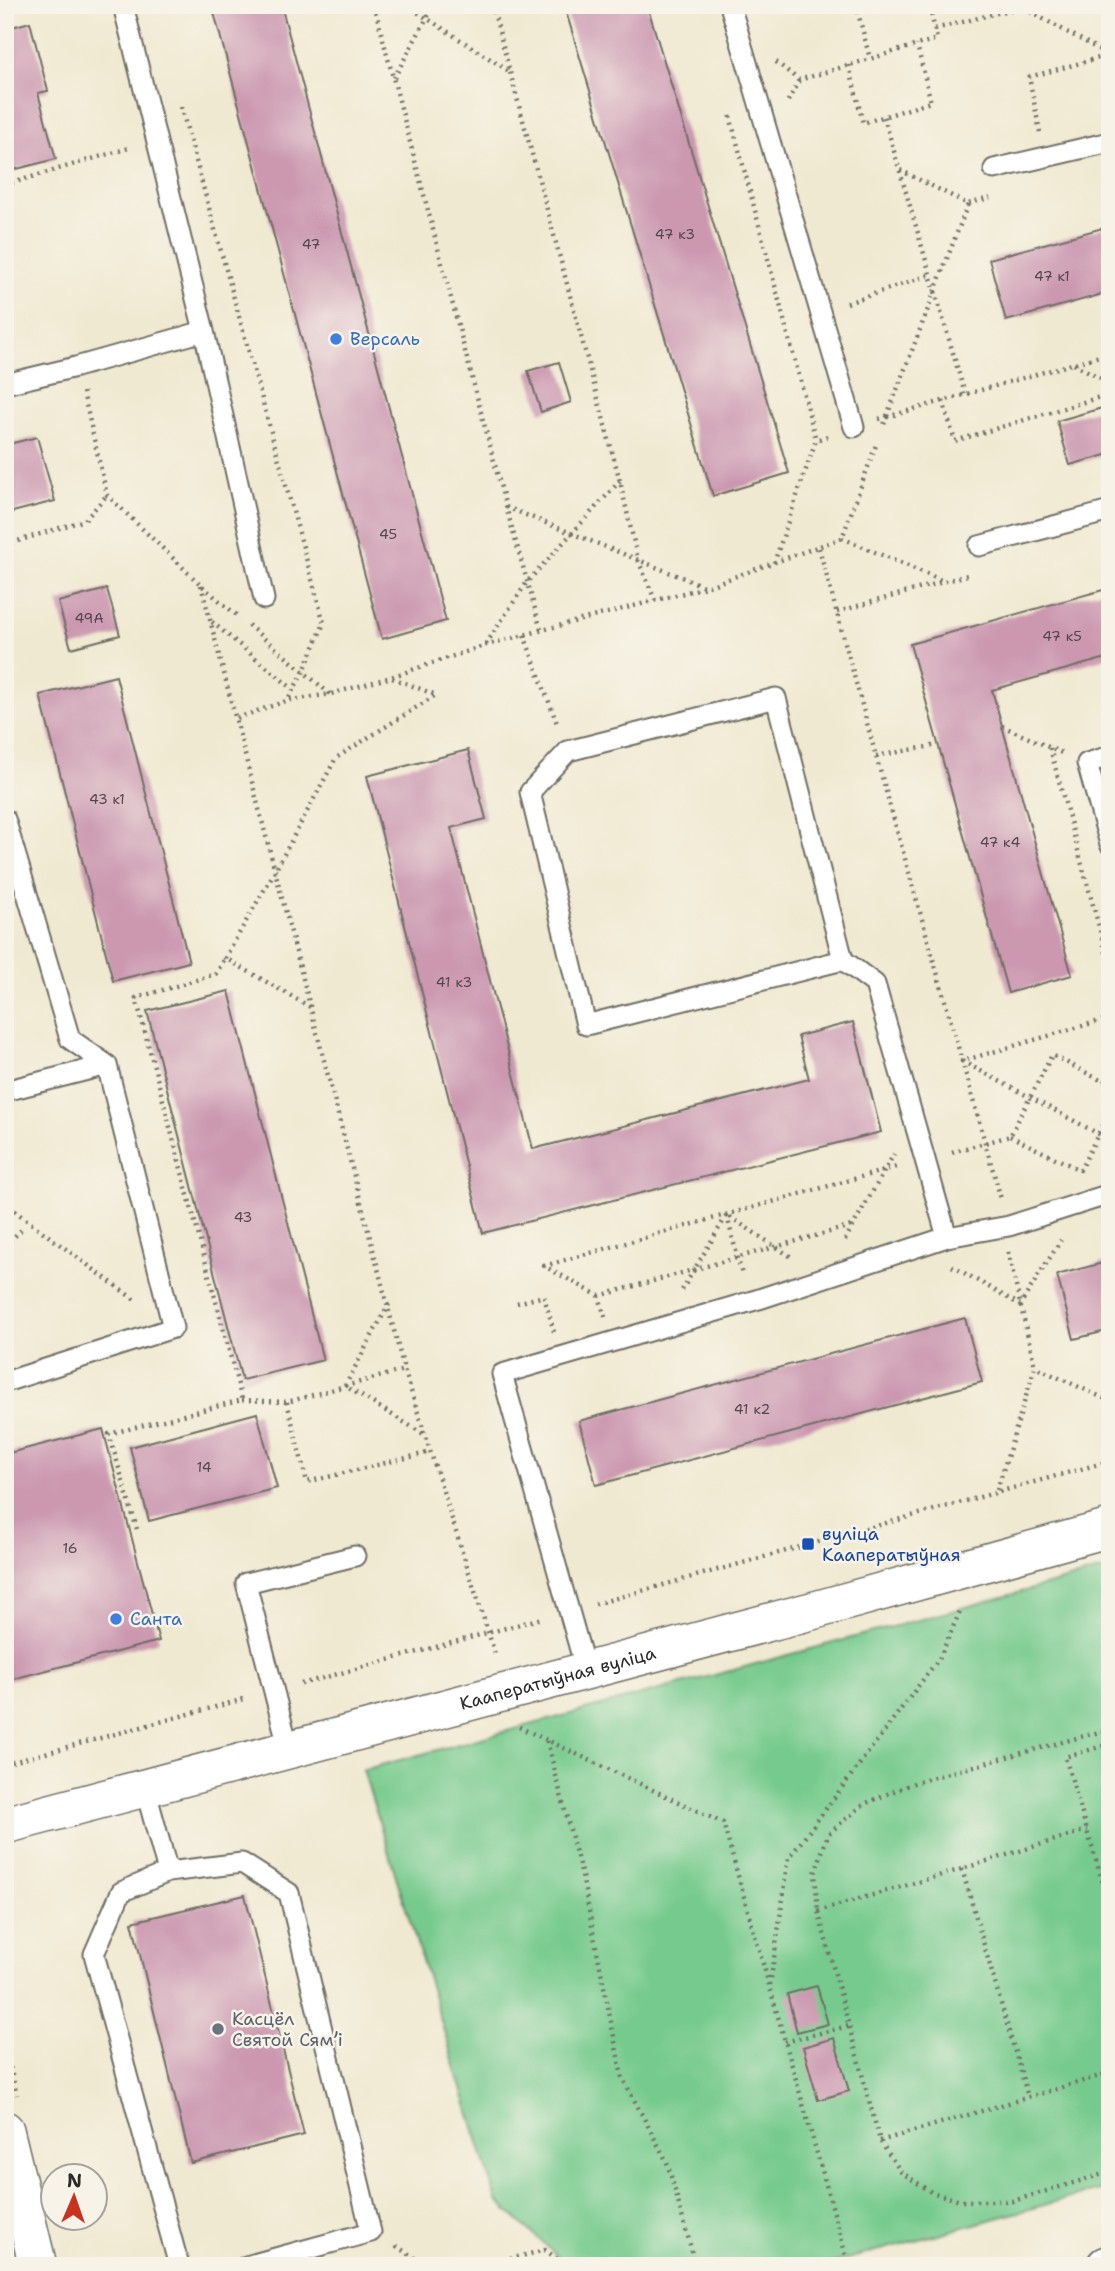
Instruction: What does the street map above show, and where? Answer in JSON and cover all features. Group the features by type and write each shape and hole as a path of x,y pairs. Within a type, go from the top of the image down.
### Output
{"street":[{"name":"Кааператыўная вуліца","path":"5,1825 1110,1528"},
{"path":"5,2130 38,2266"}],"lane":[{"path":"123,5 204,331 264,599"},
{"path":"730,5 853,427"},
{"path":"994,169 1110,142"},
{"path":"5,384 204,331"},
{"path":"979,546 1110,510"},
{"path":"842,960 586,1025 530,792 568,751 776,698 842,960 875,984 947,1237"},
{"path":"1110,756 1087,763 1110,844"},
{"path":"5,818 71,1039 107,1065 173,1328 5,1382"},
{"path":"5,1091 107,1065"},
{"path":"586,1671 502,1374 749,1301 947,1237 1009,1226 1110,1194"},
{"path":"289,1750 246,1583 355,1556"},
{"path":"145,1788 168,1872"},
{"path":"179,2266 94,1954 121,1892 168,1872 242,1863 289,1893 371,2232 246,2266"}],"path":[{"path":"374,5 541,630"},
{"path":"406,5 510,72"},
{"path":"394,79 434,5"},
{"path":"492,5 620,481 638,560 655,600"},
{"path":"856,5 870,59"},
{"path":"737,31 799,80 937,39 929,5"},
{"path":"935,29 1029,5"},
{"path":"1020,6 1110,55 1029,77 1044,158"},
{"path":"849,65 863,123 884,117 931,102 917,45"},
{"path":"179,99 324,623 304,671 286,701"},
{"path":"728,111 816,440 774,563"},
{"path":"884,117 965,394"},
{"path":"5,185 156,140"},
{"path":"882,429 968,204 900,170"},
{"path":"820,312 930,275"},
{"path":"816,440 1110,353"},
{"path":"1073,364 1110,383"},
{"path":"76,367 107,495 201,585 331,694"},
{"path":"943,401 955,441 1110,394"},
{"path":"237,718 286,701 331,694 391,677 486,645 706,587 820,548 842,538 878,441"},
{"path":"486,645 527,582 620,481"},
{"path":"5,545 85,520 107,495"},
{"path":"506,507 706,587"},
{"path":"842,538 943,582"},
{"path":"820,548 876,757 1009,1226 1006,1243 1035,1367 997,1491"},
{"path":"201,585 404,1370 490,1633"},
{"path":"211,621 293,689"},
{"path":"524,635 568,751"},
{"path":"311,1008 225,958 336,758 436,695 391,677"},
{"path":"1002,726 1087,763"},
{"path":"876,757 939,744"},
{"path":"1050,748 1110,967"},
{"path":"962,1061 1110,1018"},
{"path":"1010,1136 1052,1055 1107,1084 1110,1073"},
{"path":"962,1061 1110,1140"},
{"path":"853,1226 599,1296 544,1266 1010,1136 1080,1170 1110,1111"},
{"path":"727,1215 823,1278 914,1119"},
{"path":"5,1200 16,1212 173,1328"},
{"path":"1020,1305 1086,1200"},
{"path":"727,1215 749,1301"},
{"path":"660,1327 727,1215"},
{"path":"5,1245 21,1230"},
{"path":"958,1258 946,1262 1020,1305"},
{"path":"517,1303 544,1296 561,1356"},
{"path":"599,1296 611,1342"},
{"path":"345,1386 389,1304"},
{"path":"1035,1367 1110,1402"},
{"path":"242,1399 287,1402 404,1370"},
{"path":"345,1386 426,1436"},
{"path":"287,1402 307,1482 431,1452"},
{"path":"769,1989 789,1858 940,1657 980,1564"},
{"path":"516,1725 723,1823 849,2266"},
{"path":"1110,1729 916,1782 864,1804 828,1835 815,1874 818,1910 880,2141 901,2172 931,2192 960,2201 1013,2201 1110,2172"},
{"path":"547,1740 583,1876 622,2077 667,2162 696,2266"},
{"path":"1110,1744 1065,1757 1110,1906"},
{"path":"818,1910 1087,1830"},
{"path":"962,1869 1028,2097"},
{"path":"785,2042 848,2026"},
{"path":"880,2141 1110,2073"},
{"path":"371,2232 428,2266"},
{"path":"483,2266 545,2250 567,2266"}],"green space":[{"path":"1110,1568 1110,2187 822,2266 568,2266 497,2201 363,1770"}],"building":[{"path":"212,5 281,5 446,621 382,639"},
{"path":"564,5 647,5 789,473 713,496"},
{"path":"30,22 48,91 38,93 56,159 5,172 5,29"},
{"path":"1110,226 1110,292 1006,321 989,259"},
{"path":"559,362 571,402 541,412 528,371"},
{"path":"1102,408 1110,435 1110,454 1070,465 1057,421"},
{"path":"37,437 55,501 5,514 5,445"},
{"path":"1110,588 1110,657 992,690 1072,975 1008,993 910,644"},
{"path":"107,589 120,635 71,648 58,602"},
{"path":"116,676 189,962 113,981 40,695"},
{"path":"468,750 486,819 451,828 533,1149 809,1079 798,1036 853,1022 881,1132 483,1233 367,776"},
{"path":"229,991 323,1360 242,1380 147,1011"},
{"path":"1110,1261 1110,1330 1074,1339 1057,1275"},
{"path":"965,1318 982,1382 596,1485 579,1421"},
{"path":"257,1413 277,1488 149,1521 130,1447"},
{"path":"103,1429 159,1641 5,1681 5,1454"},
{"name":"Касцёл Святой Сямʼі","path":"245,1895 304,2135 191,2163 132,1922"},
{"path":"817,1986 828,2024 797,2032 787,1994"},
{"path":"834,2038 849,2091 818,2100 803,2047"}],"place":[{"name":"Версаль","path":"336,339"},
{"name":"вуліца Кааператыўная","path":"808,1544"},
{"name":"Санта","path":"116,1619"},
{"name":"Касцёл Святой Сямʼі","path":"218,2029"}]}
